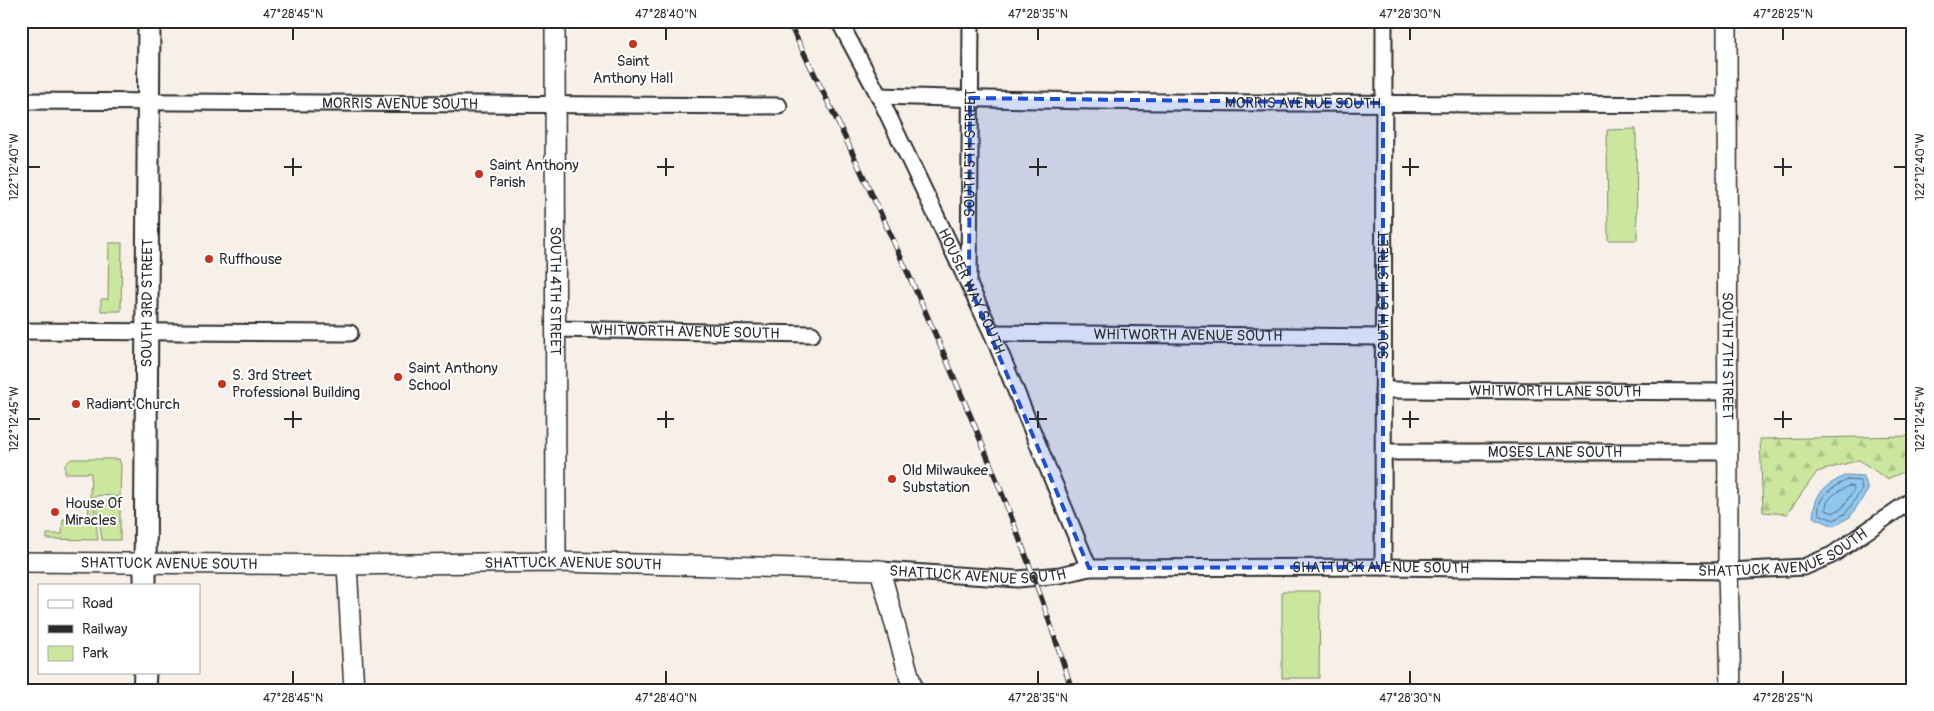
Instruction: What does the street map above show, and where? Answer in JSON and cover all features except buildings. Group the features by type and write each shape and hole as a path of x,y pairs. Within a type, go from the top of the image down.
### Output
{"main road":[{"name":"SOUTH 3RD STREET","path":"145,584 149,21"},
{"path":"144,690 145,674"}],"street":[{"name":"SOUTH 4TH STREET","path":"555,21 556,562"},
{"name":"HOUSER WAY SOUTH","path":"840,21 879,96 992,333 1089,568"},
{"name":"SOUTH 5TH STREET","path":"969,286 971,21"},
{"name":"SOUTH 6TH STREET","path":"1382,568 1384,21"},
{"name":"SOUTH 7TH STREET","path":"1727,21 1728,570 1731,690"},
{"name":"MORRIS AVENUE SOUTH","path":"879,96 1383,103 1727,105"},
{"name":"MORRIS AVENUE SOUTH","path":"21,101 779,106"},
{"name":"WHITWORTH AVENUE SOUTH","path":"557,330 812,334"},
{"path":"21,331 350,333"},
{"name":"WHITWORTH AVENUE SOUTH","path":"992,333 1383,337"},
{"name":"WHITWORTH LANE SOUTH","path":"1383,390 1729,392"},
{"name":"MOSES LANE SOUTH","path":"1383,452 1729,452"},
{"name":"SHATTUCK AVENUE SOUTH","path":"21,562 347,565 556,562 880,570 1018,579 1060,575 1089,568 1728,570 1804,567 1832,556 1913,499"},
{"path":"517,562 535,554 556,537"},
{"path":"347,565 354,690"},
{"path":"880,570 913,690"}],"highlighted area":[{"path":"970,98 1383,103 1383,567 1089,568 969,285"}],"green space":[{"path":"1636,129 1637,240 1608,240 1607,130"},
{"path":"109,243 122,243 121,311 101,311 101,299 108,299"},
{"path":"1913,436 1913,468 1887,479 1859,460 1817,472 1787,514 1763,512 1760,439"},
{"path":"71,459 119,459 121,465 120,497 101,495 90,498 91,473 65,473 65,465"},
{"path":"101,502 120,502 120,540 102,540 97,505"},
{"path":"89,505 94,506 98,540 47,539 47,534 62,534 63,519 88,520"},
{"path":"1282,591 1320,591 1319,678 1282,678"}],"water":[{"path":"1846,475 1864,476 1868,490 1850,517 1834,526 1813,517 1816,501 1822,490"}],"railway":[{"path":"788,21 879,209 989,460 1033,574 1072,690"}],"place":[{"name":"Saint Anthony Hall","path":"633,44"},
{"name":"Saint Anthony Parish","path":"479,174"},
{"name":"Ruffhouse","path":"209,259"},
{"name":"Saint Anthony School","path":"398,377"},
{"name":"S. 3rd Street Professional Building","path":"222,384"},
{"name":"Radiant Church","path":"76,404"},
{"name":"Old Milwaukee Substation","path":"892,479"},
{"name":"House Of Miracles","path":"55,512"}]}
